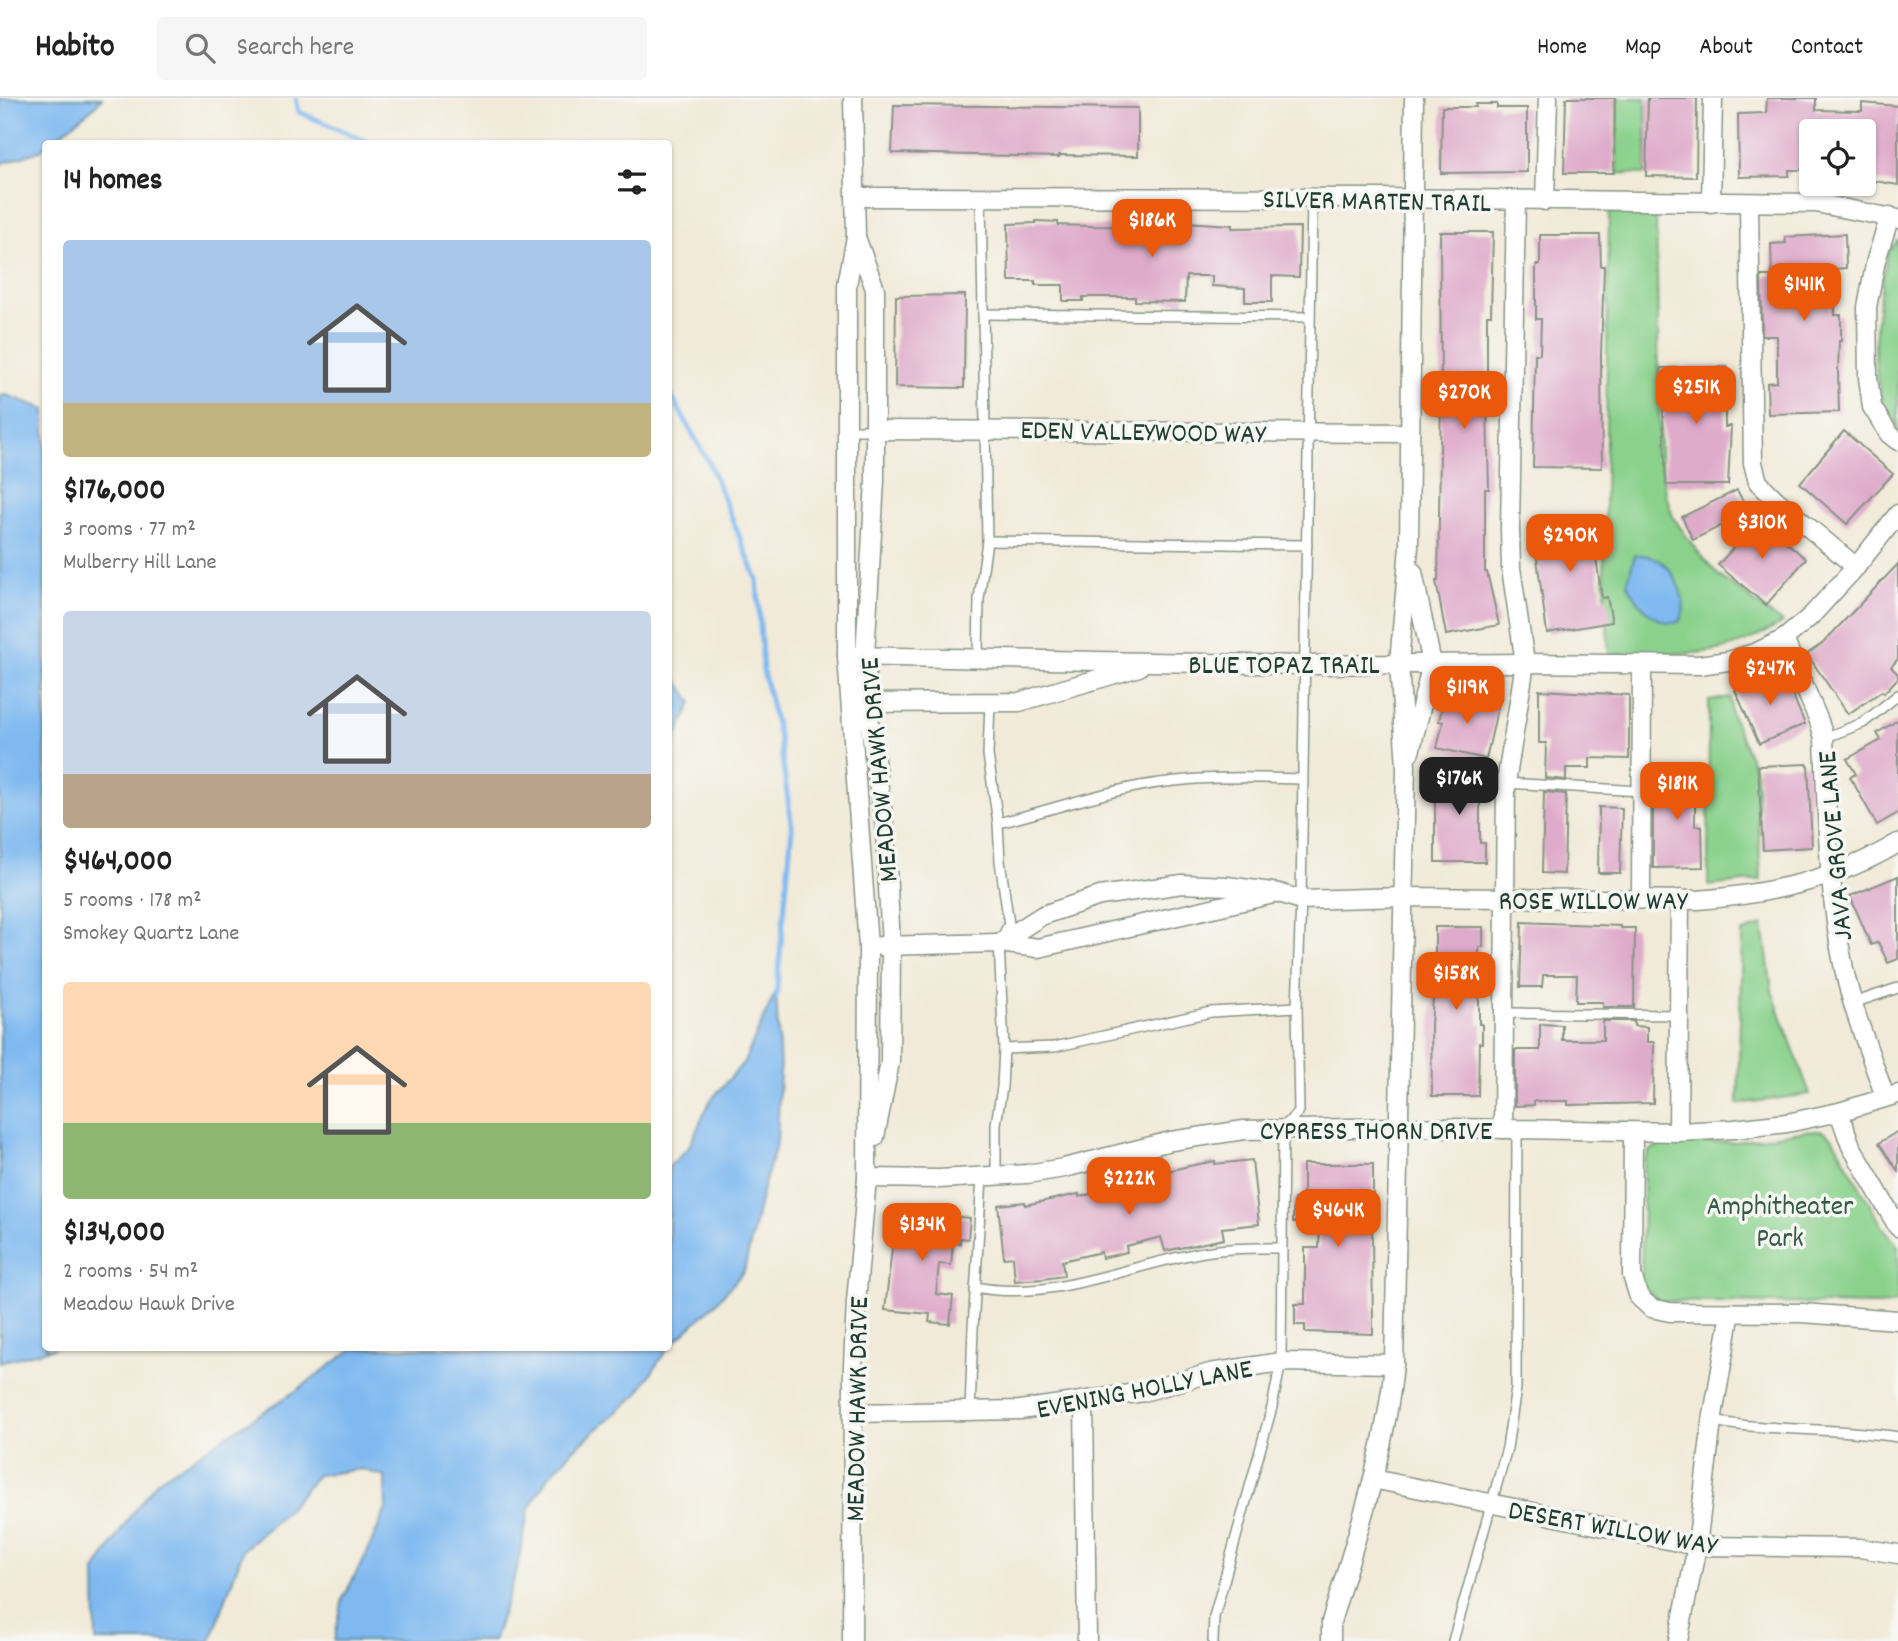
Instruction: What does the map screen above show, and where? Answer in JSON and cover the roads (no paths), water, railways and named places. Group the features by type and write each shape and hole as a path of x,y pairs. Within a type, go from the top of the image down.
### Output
{"street":[{"name":"MEADOW HAWK DRIVE","path":"852,1641 855,1314 867,1178 868,947 848,430 847,285 856,237 853,98"},
{"path":"1331,1641 1331,1622 1387,1423 1394,1364 1406,766 1399,664 1409,546 1415,98"},
{"path":"1545,201 1548,98"},
{"path":"1711,203 1713,98"},
{"name":"SILVER MARTEN TRAIL","path":"855,197 1414,198 1816,203 1894,217"},
{"path":"1510,1129 1503,1013 1506,783 1525,663 1511,568 1510,528 1516,201"},
{"path":"1749,203 1753,463 1758,482 1856,567"},
{"path":"1894,217 1877,260 1867,307 1868,377 1871,407 1889,434 1898,441"},
{"name":"MEADOW HAWK DRIVE","path":"856,237 875,289 875,481 856,656"},
{"name":"EDEN VALLEYWOOD WAY","path":"875,430 1410,432"},
{"name":"BLUE TOPAZ TRAIL","path":"856,656 1305,665 1699,665 1728,661 1757,652 1784,639 1811,616 1856,567 1898,514"},
{"path":"1406,766 1432,664 1421,620 1409,546"},
{"name":"JAVA GROVE LANE","path":"1784,639 1824,738 1830,875 1843,967 1853,1003 1894,1093"},
{"name":"BLUE TOPAZ TRAIL","path":"859,703 1019,702 1155,662"},
{"path":"1641,898 1642,665"},
{"name":"MEADOW HAWK DRIVE","path":"859,703 885,829 891,946 890,1062 867,1178"},
{"name":"ROSE WILLOW WAY","path":"999,943 1043,915 1100,896 1182,884 1227,886 1279,893 1301,900 1403,897 1680,899 1745,895 1790,887 1830,875 1898,844"},
{"path":"868,947 999,943 1038,948 1279,893"},
{"path":"1678,1132 1680,899"},
{"name":"CYPRESS THORN DRIVE","path":"867,1178 989,1177 1064,1168 1171,1141 1244,1130 1400,1127 1678,1132 1787,1123 1839,1112 1894,1093"},
{"path":"1839,1112 1851,1146 1898,1227"},
{"path":"1633,1132 1632,1275 1639,1297 1651,1308 1670,1312 1802,1313 1898,1320"},
{"path":"1678,1641 1697,1546 1712,1421 1731,1312"},
{"name":"EVENING HOLLY LANE","path":"853,1413 1020,1410 1143,1392 1210,1373 1281,1362 1394,1364"},
{"path":"1084,1402 1087,1641"},
{"name":"DESERT WILLOW WAY","path":"1373,1479 1697,1546 1860,1548 1898,1554"}],"lane":[{"path":"978,658 979,599 987,541 981,197"},
{"path":"1213,1641 1214,1617 1272,1407 1281,1362 1283,1128 1299,1111 1297,1007 1312,198"},
{"path":"983,314 1310,317"},
{"path":"848,430 875,430"},
{"path":"987,541 1307,545"},
{"path":"1824,738 1863,723 1898,695"},
{"path":"970,1412 975,1287 1002,1087 1004,1049 999,943 1010,924 988,755 990,702"},
{"path":"998,823 1133,787 1183,780 1302,779"},
{"path":"1506,783 1640,791"},
{"path":"1853,1003 1898,988"},
{"path":"1004,1049 1054,1047 1211,1012 1297,1007"},
{"path":"1503,1013 1678,1015"},
{"path":"1453,1641 1507,1448 1516,1388 1510,1129"},
{"path":"975,1287 998,1292 1034,1291 1210,1251 1243,1247 1281,1248"},
{"path":"1712,1421 1746,1427 1875,1433 1898,1437"}],"water":[{"path":"0,98 102,98 53,140 42,140 42,149 39,151 0,164"},
{"path":"6,395 42,408 43,1351 0,1362 0,396"},
{"path":"1635,555 1658,560 1673,575 1683,602 1683,614 1679,622 1670,623 1654,617 1636,598 1627,583"},
{"path":"672,672 692,702 672,747"},
{"path":"776,991 780,1070 777,1142 763,1188 744,1271 714,1305 672,1344 672,1164 689,1147 710,1101 744,1062"},
{"path":"350,1351 666,1351 636,1396 574,1449 548,1477 529,1509 516,1573 493,1641 334,1641 343,1598 386,1509 385,1477 362,1469 317,1475 288,1509 243,1550 211,1641 96,1641 95,1571 128,1519 157,1481 297,1390"}],"waterway":[{"path":"296,98 299,112 363,140"},
{"path":"672,397 709,463 757,579 763,671 779,737 792,828 776,997"}],"park label":[{"name":"Amphitheater Park","path":"1780,1220"}]}
